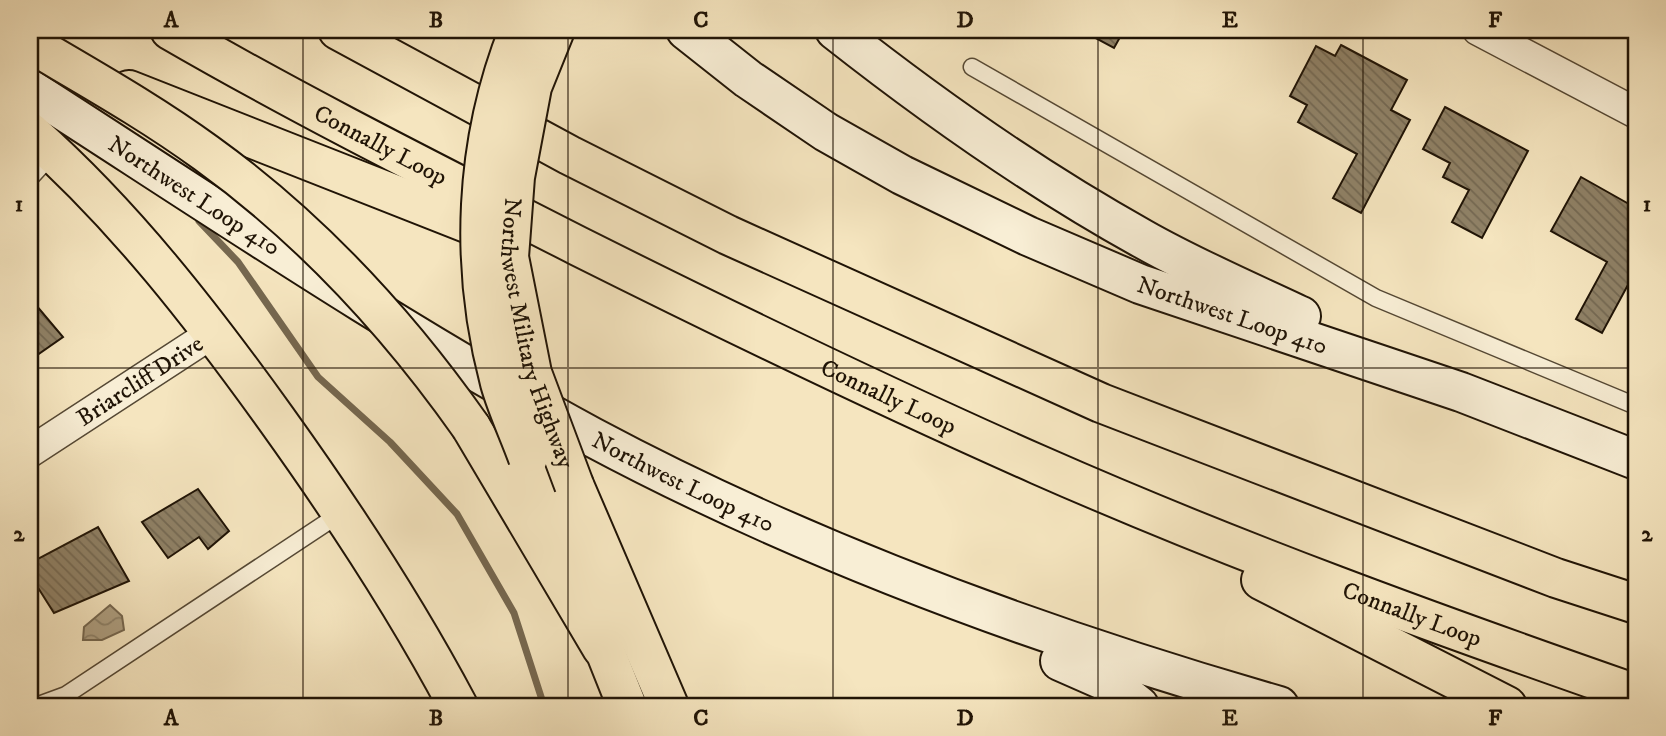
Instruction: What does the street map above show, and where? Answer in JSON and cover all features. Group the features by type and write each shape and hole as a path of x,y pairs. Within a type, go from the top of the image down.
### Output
{"main road":[{"name":"Connally Loop","path":"170,30 415,164 763,339 1042,466 1297,571 1636,694"},
{"path":"338,30 569,155 728,235 1101,403 1543,573 1636,604"},
{"name":"Northwest Military Highway","path":"519,30 501,76 483,165 479,253 487,326 501,385 627,706"},
{"name":"Northwest Military Highway","path":"555,30 532,87 514,177 509,257 532,373 573,485 669,706"},
{"name":"Northwest Loop 410","path":"686,30 748,79 826,132 902,175 1028,236 1140,284 1461,391 1636,460"},
{"name":"Northwest Loop 410","path":"835,30 934,108 1045,181 1145,240 1461,391"},
{"path":"30,43 206,153 282,214 339,266 399,329 471,427 602,648"},
{"path":"30,50 763,339"},
{"name":"Northwest Loop 410","path":"30,89 363,305 595,438 860,562 1038,630 1279,706"},
{"path":"38,154 102,201 214,332 343,512 454,705"},
{"path":"1042,466 1507,706"},
{"path":"860,562 992,635 1110,683 1139,706"}],"street":[{"path":"1478,30 1636,113"},
{"name":"Briarcliff Drive","path":"30,452 214,332"}],"lane":[{"path":"972,66 1376,298 1636,406"},
{"path":"36,706 66,695 343,512"}],"water":[{"path":"110,605 122,616 124,630 102,640 83,640 84,627"}],"building":[{"path":"1088,30 1124,30 1114,48 1086,33"},
{"path":"1341,45 1407,80 1391,110 1410,120 1361,213 1333,198 1357,154 1298,122 1307,105 1290,96 1316,46 1335,56"},
{"path":"1445,107 1528,151 1482,238 1452,222 1469,190 1443,177 1450,163 1423,149"},
{"path":"1581,177 1636,208 1636,270 1602,333 1576,319 1607,262 1551,231"},
{"path":"30,298 63,337 30,360"},
{"path":"198,489 229,531 208,549 199,537 168,558 142,522"},
{"path":"98,527 129,581 54,613 30,575 30,563"}],"waterway":[{"path":"199,221 238,262 318,377 390,442 457,514 514,613 544,706"}]}
